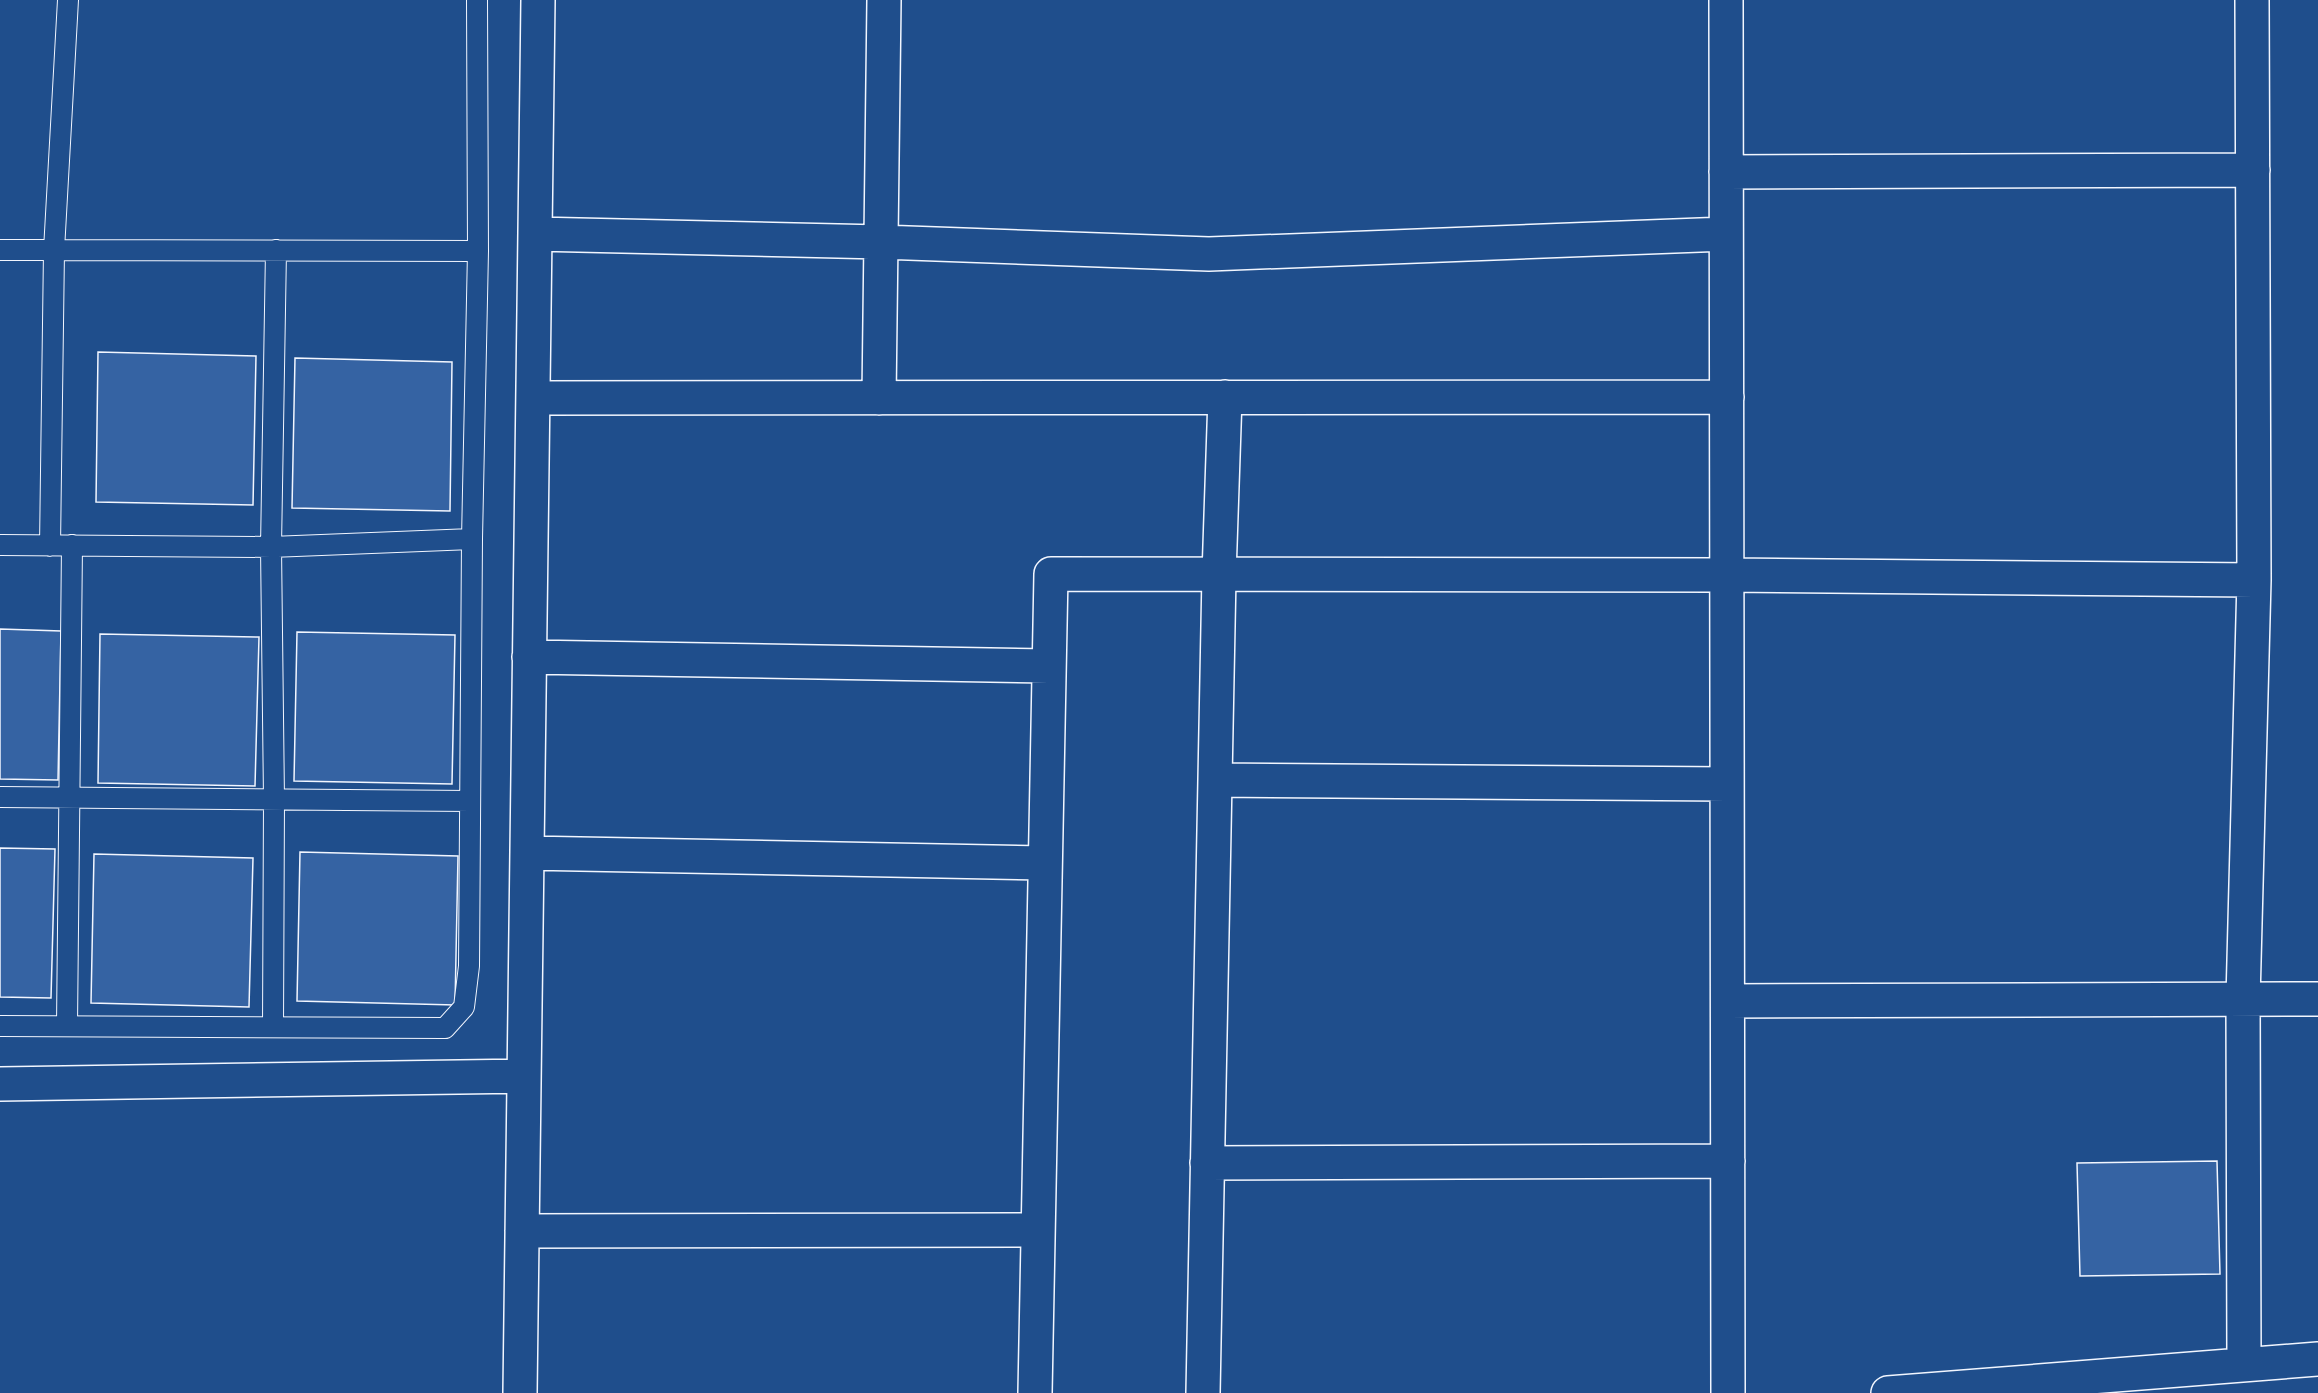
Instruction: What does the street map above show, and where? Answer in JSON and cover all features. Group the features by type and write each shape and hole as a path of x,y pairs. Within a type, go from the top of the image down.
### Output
{"street":[{"path":"520,1393 538,0"},
{"path":"879,398 884,0"},
{"path":"1726,0 1728,1393"},
{"path":"2244,1364 2243,999 2254,580 2252,0"},
{"path":"1726,171 2253,170"},
{"path":"535,234 881,242 1209,254 1726,234"},
{"path":"1203,1393 1219,575 1225,397"},
{"path":"533,398 1726,397"},
{"path":"1035,1393 1051,574 1727,575 2254,580"},
{"path":"529,657 1049,666"},
{"path":"1215,780 1727,784"},
{"path":"526,853 1045,862"},
{"path":"1728,1001 2318,999"},
{"path":"0,1084 524,1076"},
{"path":"1208,1163 1728,1161"},
{"path":"522,1231 1038,1230"},
{"path":"1888,1393 2318,1359"}],"lane":[{"path":"50,546 54,250 68,0"},
{"path":"0,1026 445,1028 464,1007 469,966 472,539 478,251 477,0"},
{"path":"0,250 478,251"},
{"path":"273,1026 274,800 271,547 276,250"},
{"path":"0,545 271,547 472,539"},
{"path":"67,1025 72,545"},
{"path":"0,797 470,801"}],"building":[{"path":"98,352 256,356 253,505 96,502"},
{"path":"295,358 452,362 450,511 292,508"},
{"path":"0,629 61,631 58,780 0,779"},
{"path":"297,632 455,635 452,784 294,781"},
{"path":"100,634 259,637 255,786 98,783"},
{"path":"0,848 55,849 51,998 0,997"},
{"path":"300,852 458,856 455,1005 297,1001"},
{"path":"94,854 253,858 249,1007 91,1003"},
{"path":"2217,1161 2220,1274 2080,1276 2077,1163"}]}
